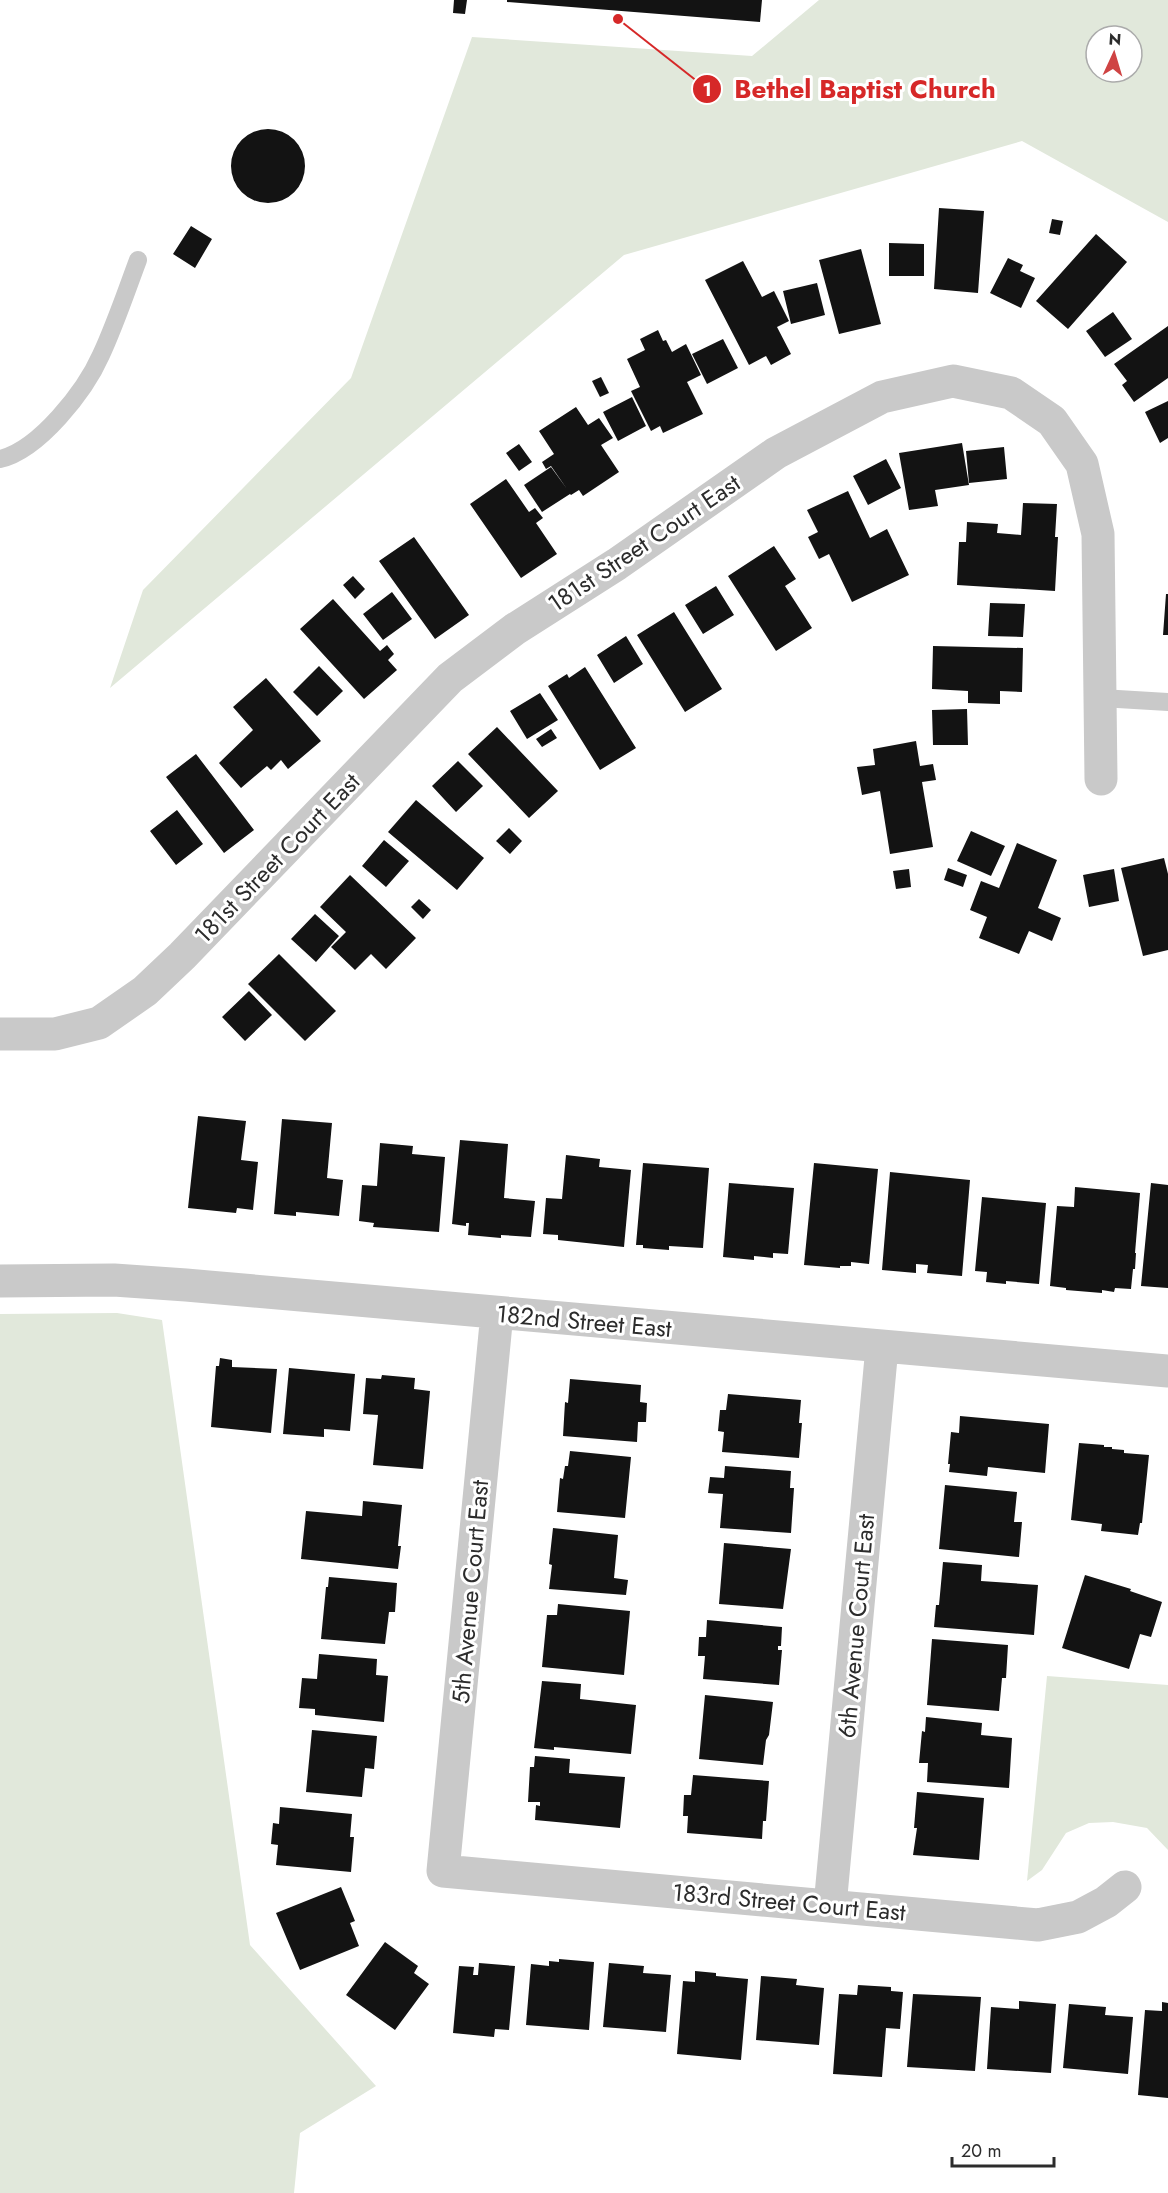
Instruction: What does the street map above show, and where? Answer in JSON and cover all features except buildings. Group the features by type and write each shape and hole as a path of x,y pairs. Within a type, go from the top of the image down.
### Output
{"street":[{"name":"181st Street Court East","path":"0,1034 55,1034 99,1023 145,991 190,948 450,678 516,629 617,564 776,453 882,397 953,381 1011,393 1052,421 1082,464 1098,534 1101,779"},
{"name":"182nd Street East","path":"0,1281 114,1280 1168,1371"},
{"name":"5th Avenue Court East","path":"443,1871 497,1313"},
{"name":"6th Avenue Court East","path":"830,1906 882,1347"},
{"name":"183rd Street Court East","path":"443,1871 1038,1925 1078,1917 1106,1902 1125,1887"}],"lane":[{"path":"0,459 12,456 41,436 65,411 100,357 138,260"},
{"path":"1101,698 1168,702"}],"shaded area":[{"path":"819,0 1168,0 1168,222 1022,141 624,255 110,688 143,590 351,378 472,37 752,56"},
{"path":"117,1313 162,1320 250,1945 376,2086 300,2133 294,2193 0,2193 0,1314"},
{"path":"1047,1676 1168,1685 1168,1850 1147,1828 1113,1822 1089,1823 1066,1833 1042,1870 1027,1881"}],"place":[{"name":"Bethel Baptist Church","path":"618,19"}]}
